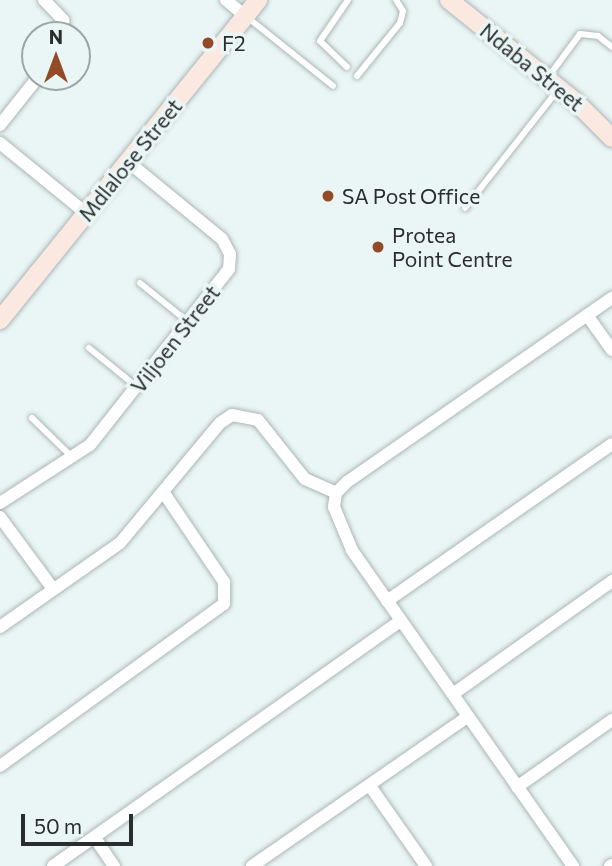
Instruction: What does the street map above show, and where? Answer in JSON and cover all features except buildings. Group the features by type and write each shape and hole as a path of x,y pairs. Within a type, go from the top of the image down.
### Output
{"street":[{"path":"44,0 63,21"},
{"path":"226,0 245,16"},
{"name":"Mdlalose Street","path":"0,320 258,0"},
{"name":"Ndaba Street","path":"449,0 553,83 612,138"},
{"path":"0,125 27,91"},
{"path":"0,143 87,214"},
{"name":"Viljoen Street","path":"0,503 90,445 227,272 228,246 127,161"},
{"path":"336,493 612,298"},
{"path":"587,315 612,350"},
{"path":"0,627 120,543 220,423 242,414 261,424 305,479 336,493"},
{"path":"387,601 612,444"},
{"path":"0,766 224,604 225,582 164,492"},
{"path":"336,493 338,522 387,601 573,866"},
{"path":"0,517 53,589"},
{"path":"453,694 612,582"},
{"path":"53,866 400,621"},
{"path":"252,866 467,717"},
{"path":"517,788 612,720"},
{"path":"370,786 426,866"},
{"path":"95,838 114,866"}],"lane":[{"path":"347,67 320,41 348,0"},
{"path":"357,76 400,23 403,10 396,0"},
{"path":"245,16 333,86"},
{"path":"465,208 553,83 580,34 598,36 612,47"},
{"path":"140,283 189,322"},
{"path":"89,348 137,388"},
{"path":"32,418 73,458"}],"place":[{"name":"F2","path":"208,43"},
{"name":"SA Post Office","path":"328,196"},
{"name":"Protea Point Centre","path":"378,247"}]}
